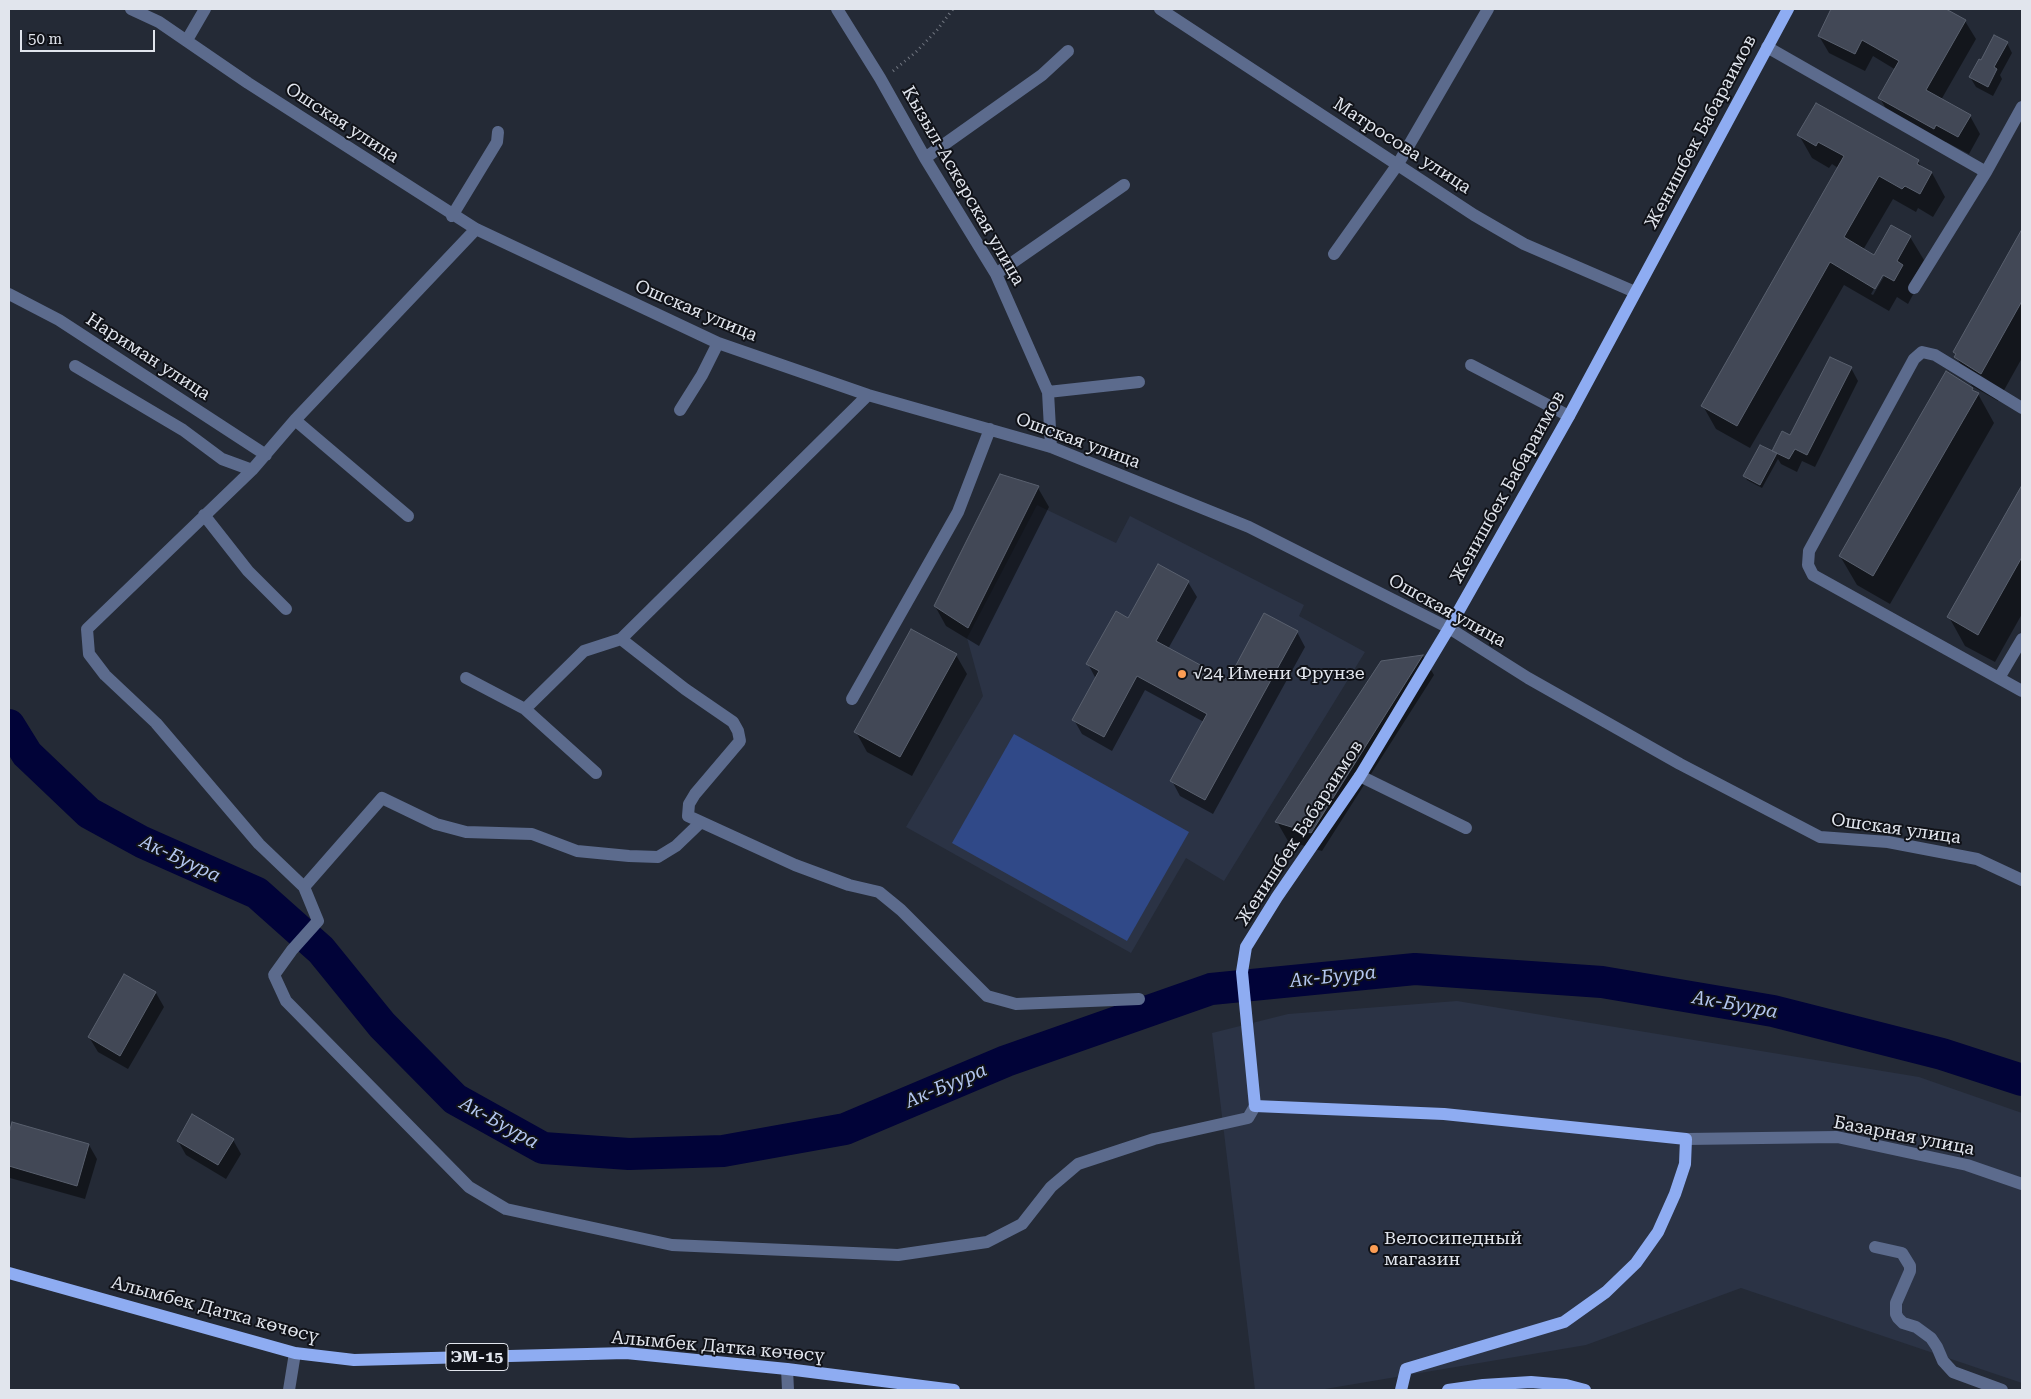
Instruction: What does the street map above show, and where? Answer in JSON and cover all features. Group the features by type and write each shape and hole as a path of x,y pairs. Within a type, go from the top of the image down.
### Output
{"main road":[{"name":"Женишбек Бабараимов","path":"1256,1106 1249,1055 1242,972 1246,948 1277,897 1360,776 1449,628 1569,416 1788,9"},
{"path":"1256,1106 1444,1114 1686,1139 1685,1164 1676,1194 1658,1232 1636,1263 1606,1292 1564,1322 1406,1369 1402,1390"},
{"name":"Алымбек Датка көчөсү","path":"9,1273 295,1353 354,1360 626,1353 787,1369 954,1390"},
{"path":"1448,1390 1484,1384 1531,1382 1566,1385 1585,1390"}],"street":[{"name":"Ошская улица","path":"131,9 159,22 256,88 476,230 718,343 868,395 990,428 1051,447 1249,527 1449,628 1528,678 1680,764 1820,837 1888,842 1977,858 2022,880"},
{"path":"187,40 205,9"},
{"name":"Кызыл-Аскерская улица","path":"837,9 996,274 1048,392 1051,447"},
{"name":"Матросова улица","path":"1160,9 1474,215 1524,244 1635,292"},
{"path":"1334,254 1398,164 1488,9"},
{"path":"1767,47 1986,172"},
{"path":"925,158 1042,74 1068,50"},
{"path":"1914,288 1986,172 2022,108"},
{"path":"452,216 496,142 498,132"},
{"path":"996,274 1124,185"},
{"path":"476,230 295,420 252,470 86,628 89,654 105,674 156,723 259,844 304,887 318,921 292,950 274,975 286,1001 469,1188 506,1209 672,1245 898,1255 987,1242 1022,1224 1051,1187 1078,1164 1154,1139 1248,1118 1256,1106"},
{"name":"Нариман улица","path":"9,294 59,320 266,455"},
{"path":"680,410 702,375 718,343"},
{"path":"2022,408 1935,355 1922,352 1914,359 1809,551 1808,565 1813,575 2022,692"},
{"path":"1471,365 1569,416"},
{"path":"75,366 183,430 222,459 252,470"},
{"path":"1048,392 1139,382"},
{"path":"525,709 584,651 621,639 868,395"},
{"path":"295,420 408,516"},
{"path":"852,699 958,512 990,428"},
{"path":"204,515 248,570 286,609"},
{"path":"621,639 685,689 733,722 738,732 740,741 695,794 689,804 688,816 795,866 849,885 879,892 901,910 987,996 1016,1004 1139,999"},
{"path":"1999,678 2022,639"},
{"path":"466,678 525,709 596,773"},
{"path":"1360,776 1466,828"},
{"path":"304,887 382,798 436,824 466,832 532,834 577,852 629,856 658,857 676,846 701,822"},
{"name":"Базарная улица","path":"1686,1139 1837,1137 1967,1165 2022,1184"},
{"path":"1875,1247 1902,1253 1910,1266 1910,1271 1896,1303 1898,1318 1916,1327 1931,1338 1937,1346 1943,1361 1953,1372 2002,1390"},
{"path":"289,1390 295,1353"},
{"path":"787,1369 788,1390"}],"path":[{"path":"880,78 900,66 916,52 937,30 953,9"}],"shaded area":[{"path":"1037,505 1116,543 1130,516 1304,605 1299,616 1365,652 1224,881 1186,858 1131,953 906,827 983,696 967,638"},
{"path":"1014,734 1189,832 1127,941 952,843"},
{"path":"1457,1001 1919,1077 2022,1113 2022,1383 1741,1288 1586,1345 1319,1390 1255,1390 1212,1033 1288,1014"}],"building":[{"path":"1831,9 1946,9 1966,20 1926,90 1971,115 1958,137 1936,125 1934,129 1878,98 1899,61 1862,40 1855,54 1818,36"},
{"path":"1994,35 2008,42 1994,67 1997,69 1988,87 1969,77 1979,59 1981,60"},
{"path":"1816,103 1919,160 1917,164 1932,172 1920,194 1905,186 1902,189 1879,176 1844,237 1874,255 1891,225 1911,236 1897,261 1903,265 1894,281 1883,275 1875,289 1830,262 1737,426 1701,406 1844,156 1818,142 1816,146 1797,135"},
{"path":"2022,229 2022,301 1981,374 1954,357 1956,354 1953,352"},
{"path":"1830,357 1852,367 1807,455 1795,449 1789,459 1772,451 1782,431 1790,435"},
{"path":"1946,371 1979,393 1873,576 1839,556"},
{"path":"1760,445 1777,453 1760,485 1743,476"},
{"path":"1000,474 1039,486 968,628 934,606"},
{"path":"2022,485 2022,557 1978,635 1947,617"},
{"path":"1158,564 1189,581 1156,641 1228,680 1264,613 1298,631 1205,800 1170,781 1207,714 1137,676 1104,737 1072,720 1099,671 1086,664 1116,611 1128,618"},
{"path":"911,629 957,654 900,757 854,732"},
{"path":"1423,655 1311,833 1275,822 1381,661"},
{"path":"124,974 156,992 120,1056 88,1037"},
{"path":"192,1114 234,1139 218,1165 177,1141"},
{"path":"12,1122 89,1144 77,1186 9,1166 9,1133"}],"waterway":[{"name":"Ак-Буура","path":"9,725 27,754 89,813 142,842 257,893 321,950 382,1025 455,1099 543,1148 629,1154 723,1151 845,1129 1006,1061 1211,989 1415,969 1602,982 1773,1011 1942,1054 2022,1080"}],"place":[{"name":"√24 Имени Фрунзе","path":"1182,674"},
{"name":"Велосипедный магазин","path":"1374,1249"}]}
